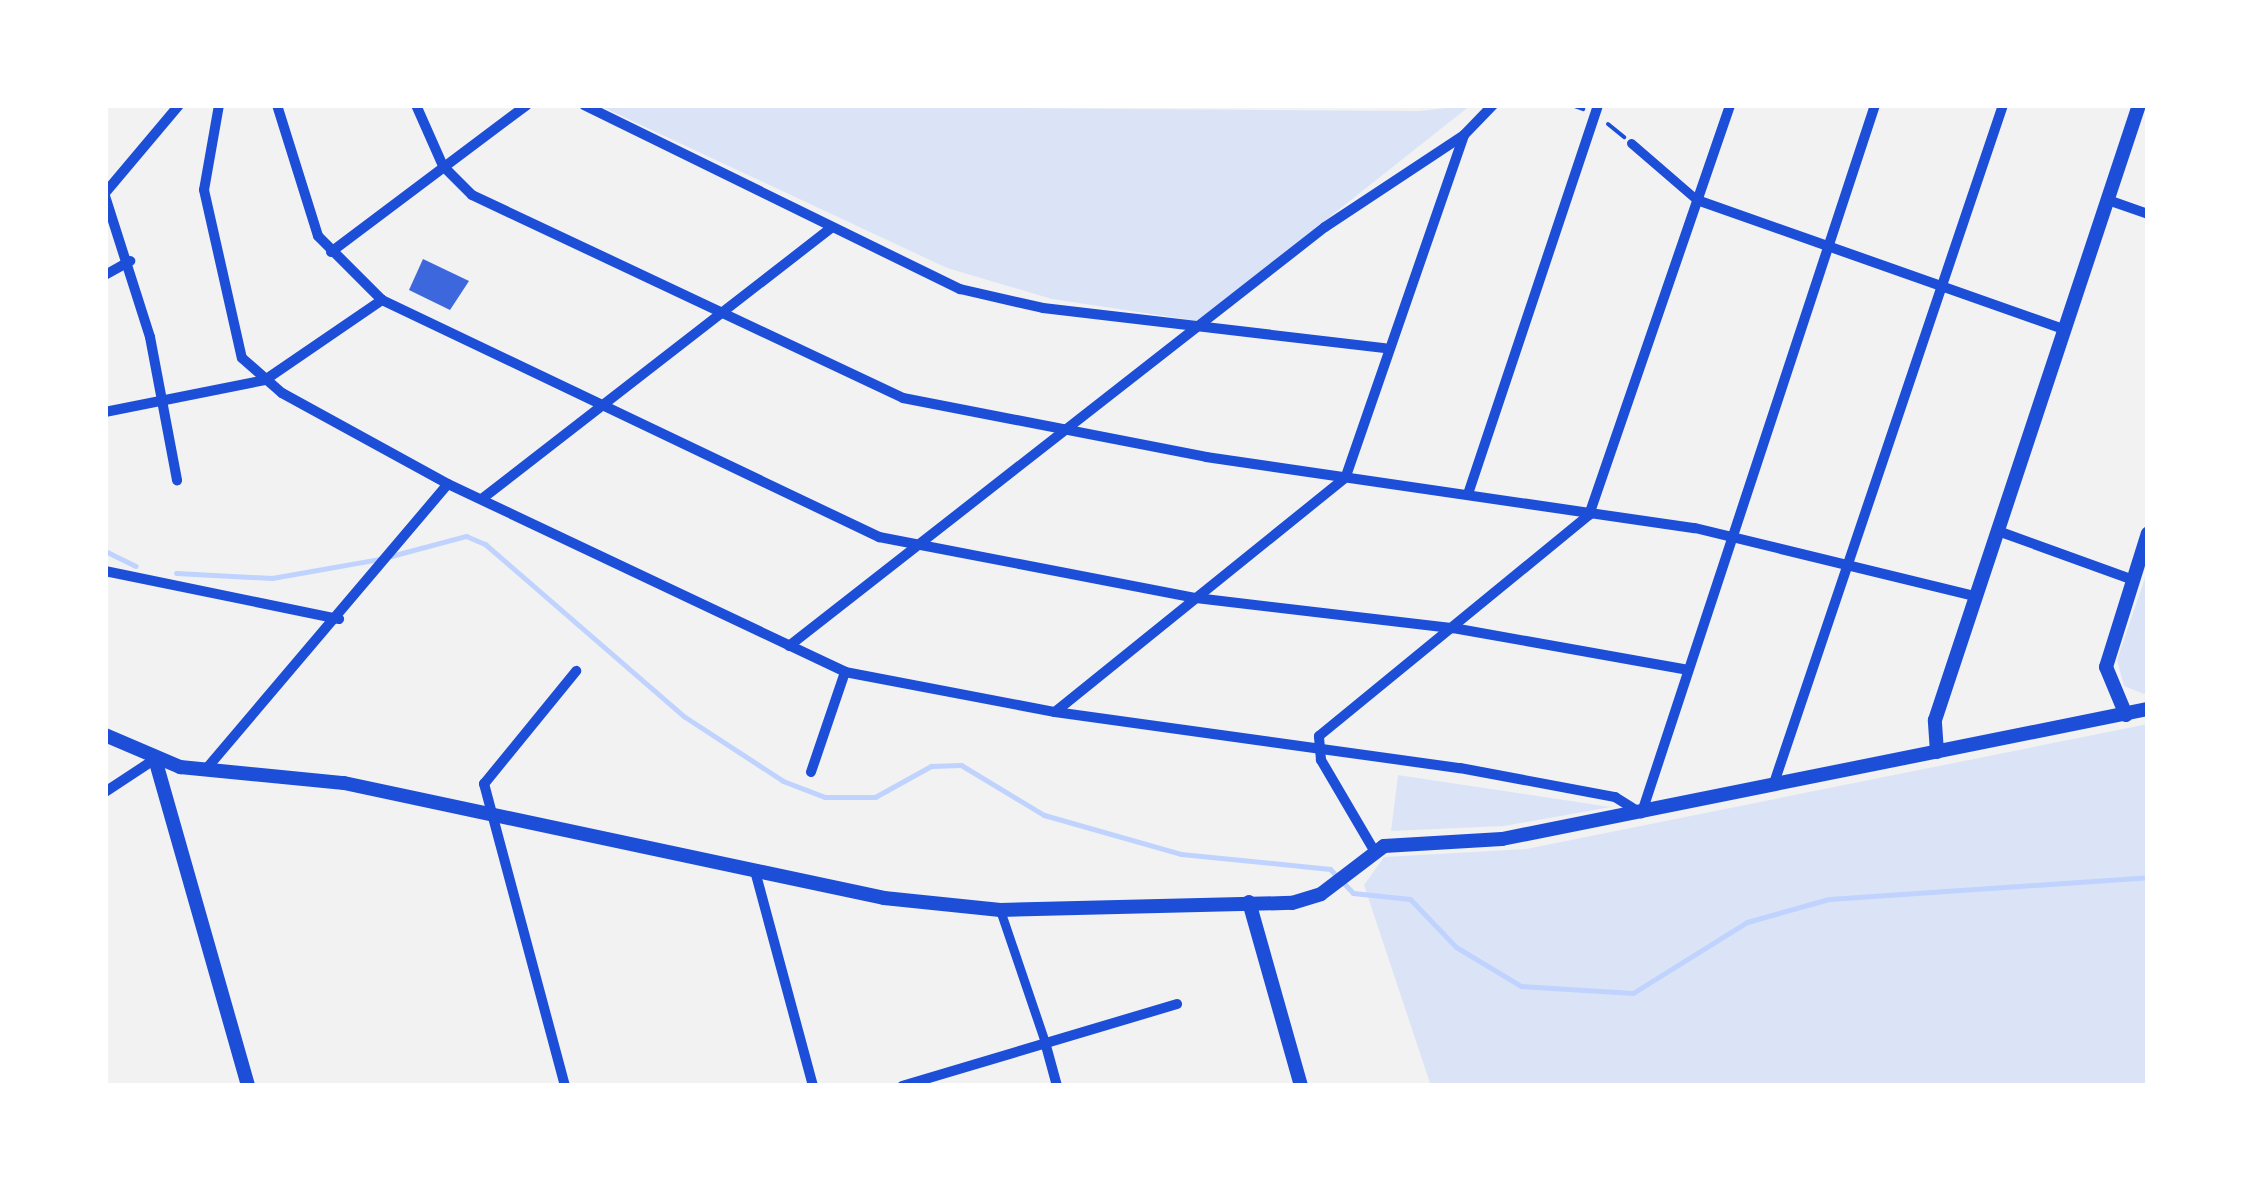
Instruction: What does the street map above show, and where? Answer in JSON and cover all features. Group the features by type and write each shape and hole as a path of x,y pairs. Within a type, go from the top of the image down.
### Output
{"street":[{"path":"177,480 164,405 130,261 105,194 179,105"},
{"path":"220,105 204,160 210,238 235,342 265,380 448,484 845,672 1055,712 1316,745 1615,797 1641,814"},
{"path":"277,105 295,182 331,252 382,300 917,547 1196,598 1454,628 1684,668"},
{"path":"416,105 443,166 472,194 904,398 1065,432 1726,537 1974,596"},
{"path":"331,252 527,105"},
{"path":"584,105 831,228 991,298 1385,348"},
{"path":"789,646 1324,227 1464,134 1493,105"},
{"path":"1468,494 1598,105"},
{"path":"1316,745 1330,722 1454,628 1589,515 1730,105"},
{"path":"1641,814 1726,537 1875,105"},
{"path":"1773,786 2002,105"},
{"path":"1937,752 1935,720 2139,105"},
{"path":"1055,712 1346,476 1385,348 1464,134"},
{"path":"1631,143 1698,200 2064,329"},
{"path":"2108,200 2148,214"},
{"path":"483,498 599,403 831,228"},
{"path":"105,275 130,261"},
{"path":"105,412 164,405 265,380 382,300"},
{"path":"207,768 367,588 448,484"},
{"path":"1998,532 2133,580"},
{"path":"2126,716 2106,668 2148,533"},
{"path":"105,570 339,619"},
{"path":"565,1086 488,812 491,771 576,671"},
{"path":"810,772 845,672"},
{"path":"105,734 155,759 488,812 904,902 1000,910 1292,903 1331,888 1375,852 1641,814 2148,709"},
{"path":"1316,745 1375,852"},
{"path":"105,792 155,759"},
{"path":"155,759 248,1086"},
{"path":"755,871 813,1086"},
{"path":"1249,902 1302,1086"},
{"path":"1000,910 1057,1086"},
{"path":"902,1086 1177,1004"}],"shaded area":[{"path":"598,105 1420,111 1471,105 1198,321 1052,299 947,268"},
{"path":"2148,569 2148,694 2144,694 2124,686 2117,660"},
{"path":"2148,724 2148,1086 1431,1086 1364,885 1384,857 1526,849"},
{"path":"1398,775 1611,807 1504,826 1391,831"}],"building":[{"path":"423,259 469,281 450,310 409,290"}],"waterway":[{"path":"391,556 466,536 485,544 685,717 783,781 825,797 875,797 931,766 961,765 1044,815 1181,854 1330,869 1353,893 1410,899 1456,947 1521,986 1633,993 1747,922 1829,899 2148,877"},
{"path":"105,551 136,566"},
{"path":"176,573 272,578 380,559"}]}
